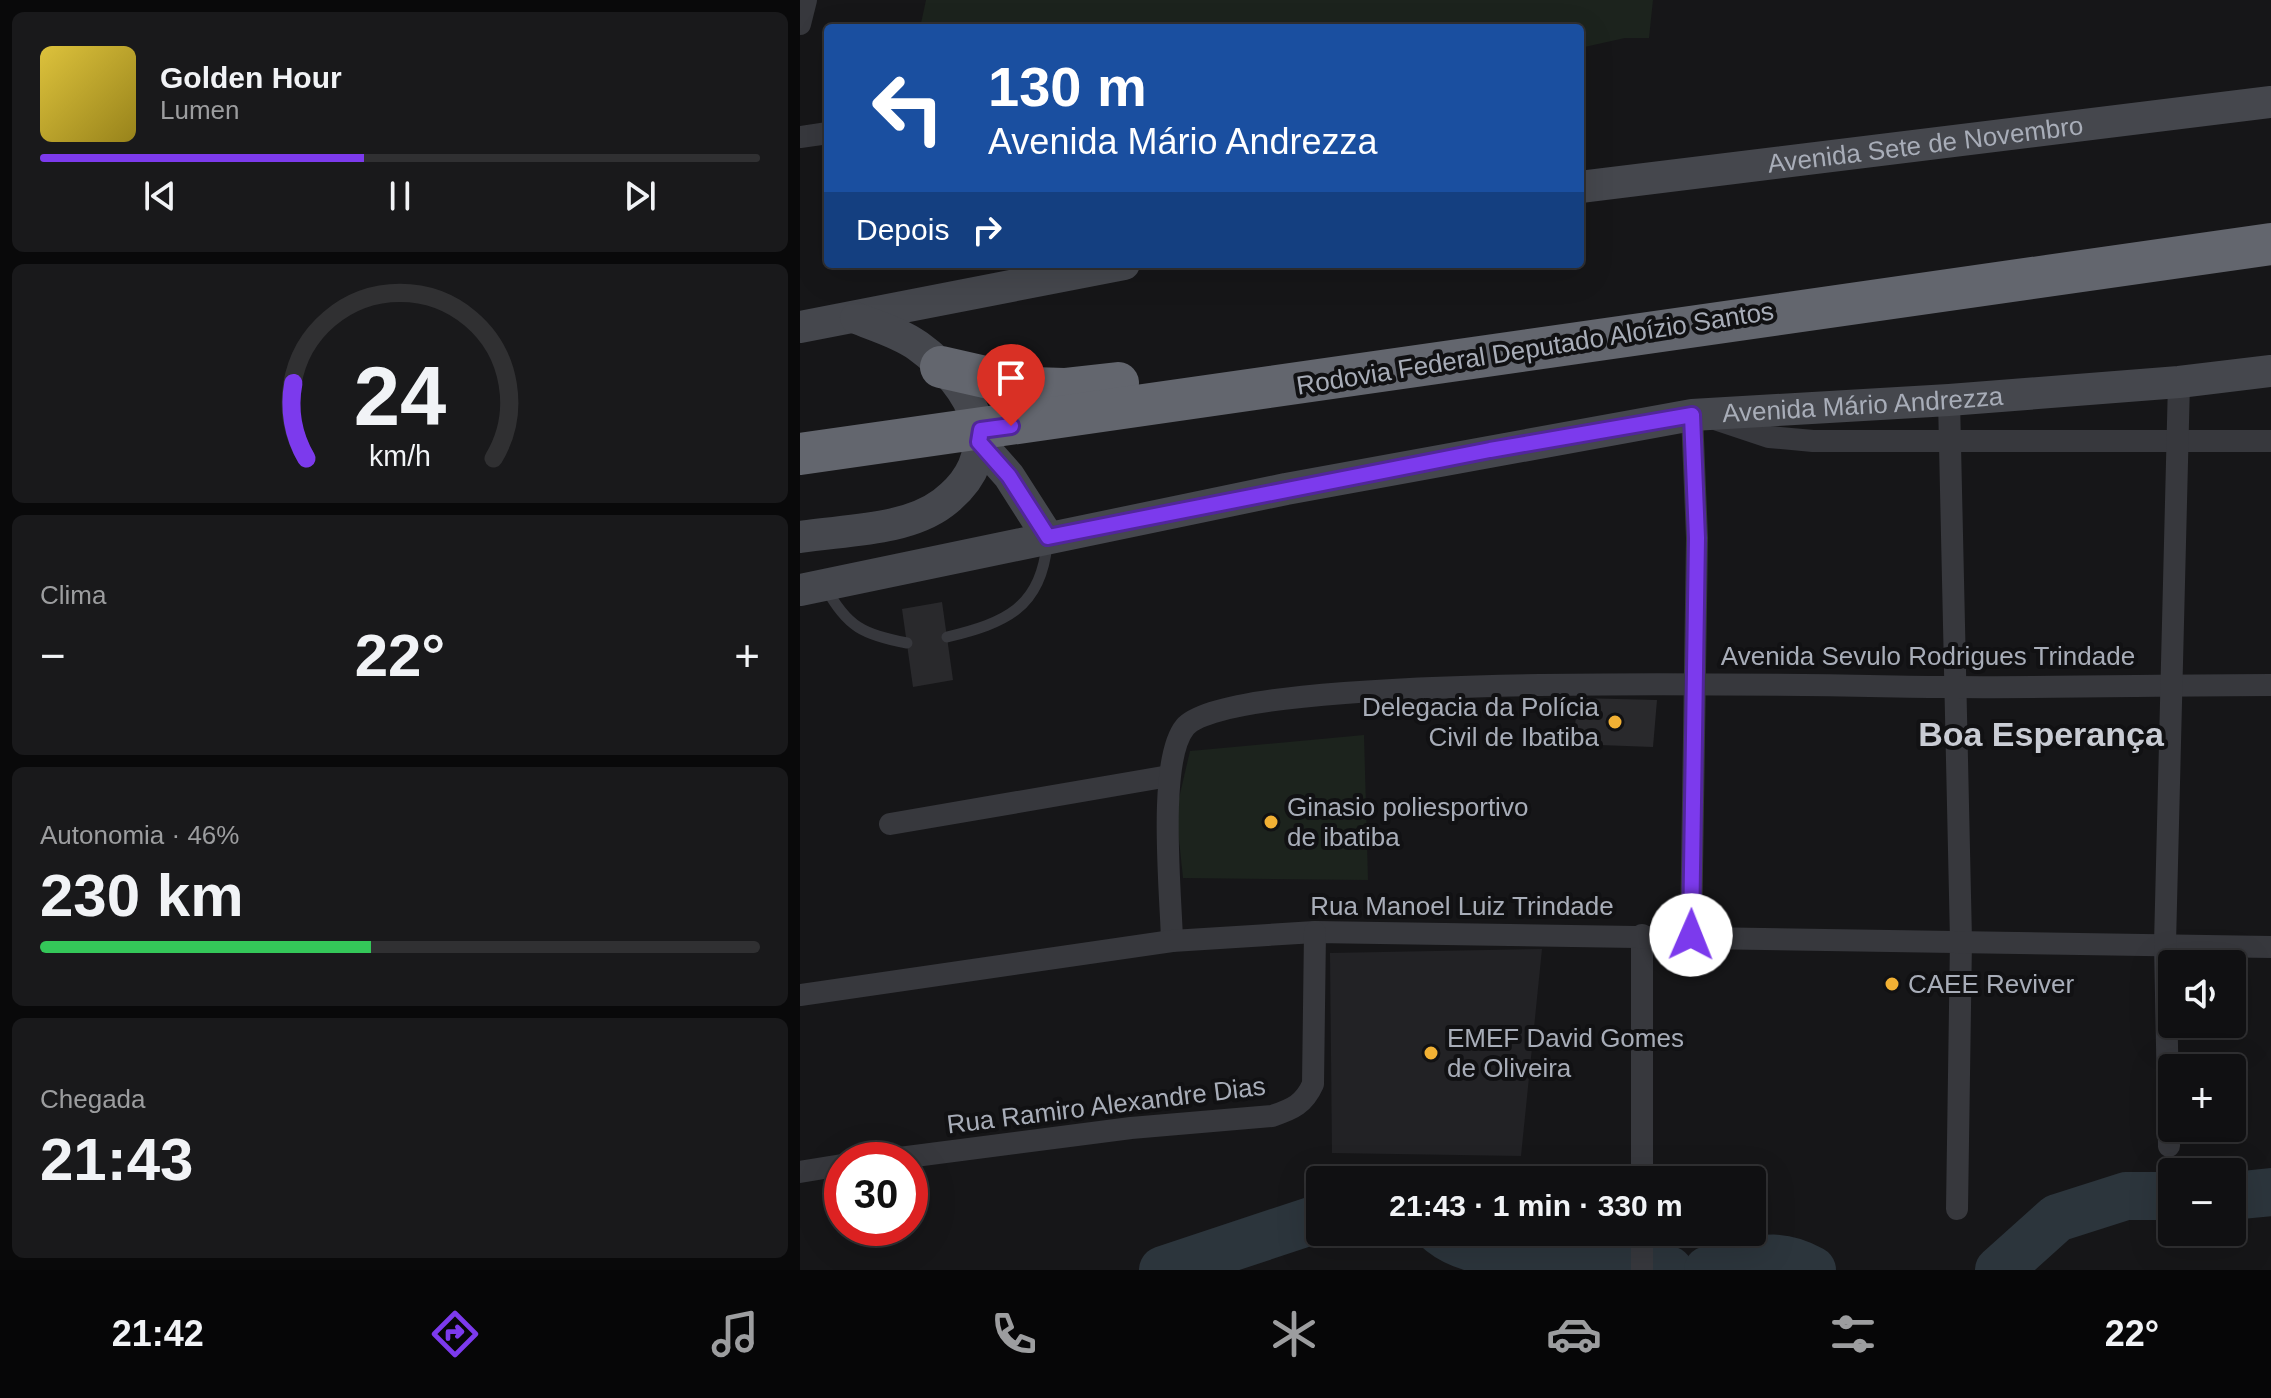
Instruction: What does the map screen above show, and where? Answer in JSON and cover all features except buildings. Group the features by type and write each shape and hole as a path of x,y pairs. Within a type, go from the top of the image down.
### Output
{"highway":[{"name":"Rodovia Federal Deputado Aloízio Santos","path":"800,454 980,436 1790,310 2271,244"},
{"path":"941,367 1033,388 1064,389 1135,382 1217,397"}],"street":[{"name":"Avenida Sete de Novembro","path":"1584,187 2271,102"},
{"path":"800,137 824,134"},
{"path":"800,327 1104,268"},
{"path":"856,318 917,345 960,386 980,436 1048,537"},
{"name":"Avenida Mário Andrezza","path":"813,589 1048,537 1490,450 1696,414 1949,400 2179,382 2271,371"},
{"path":"2169,1146 2165,944 2179,382"},
{"path":"1949,400 1961,940 1957,1209"},
{"path":"1691,935 1696,683 1696,414 1769,437 1813,441 2271,441"},
{"path":"800,537 910,519 942,503 963,482 975,460 980,436"},
{"name":"Avenida Sevulo Rodrigues Trindade","path":"1172,941 1169,776 1184,728 1204,713 1456,686 1696,683 1956,687 2271,685"},
{"path":"890,824 1169,776"},
{"name":"Rua Manoel Luiz Trindade","path":"800,995 1172,941 1315,932 1691,935 2271,947"},
{"name":"Rua Ramiro Alexandre Dias","path":"928,1154 1131,1128 1272,1116 1295,1108 1307,1098 1313,1084 1315,932"},
{"path":"1642,935 1642,1166"},
{"path":"800,1172 824,1168"}],"lane":[{"path":"947,637 982,629 1010,617 1030,597 1045,570 1048,537"},
{"path":"813,589 853,626 872,637 907,643"}],"shaded area":[{"path":"926,0 1653,0 1649,38 1625,38 1584,47 1584,24 921,24"},
{"name":"Ginasio poliesportivo de ibatiba","path":"1364,735 1368,880 1183,878 1176,811 1190,751"},
{"name":"EMEF David Gomes de Oliveira","path":"1542,949 1521,1156 1332,1153 1330,953"}],"waterway":[{"path":"2246,1195 2271,1192"},
{"path":"1999,1270 2057,1218 2126,1196 2158,1196"},
{"path":"1163,1270 1306,1223"},
{"path":"1468,1246 1504,1252 1572,1253 1669,1270"},
{"path":"1708,1270 1772,1259 1797,1263 1812,1270"}],"place":[{"name":"Delegacia da Polícia Civil de Ibatiba","path":"1615,722"},
{"name":"Ginasio poliesportivo de ibatiba","path":"1271,822"},
{"name":"CAEE Reviver","path":"1892,984"},
{"name":"EMEF David Gomes de Oliveira","path":"1431,1053"}],"district":[{"name":"Boa Esperança","path":"2041,734"}],"route":[{"path":"1011,426 981,430 979,442 1009,476 1048,537 1490,450 1692,415 1697,538 1691,935"}]}
